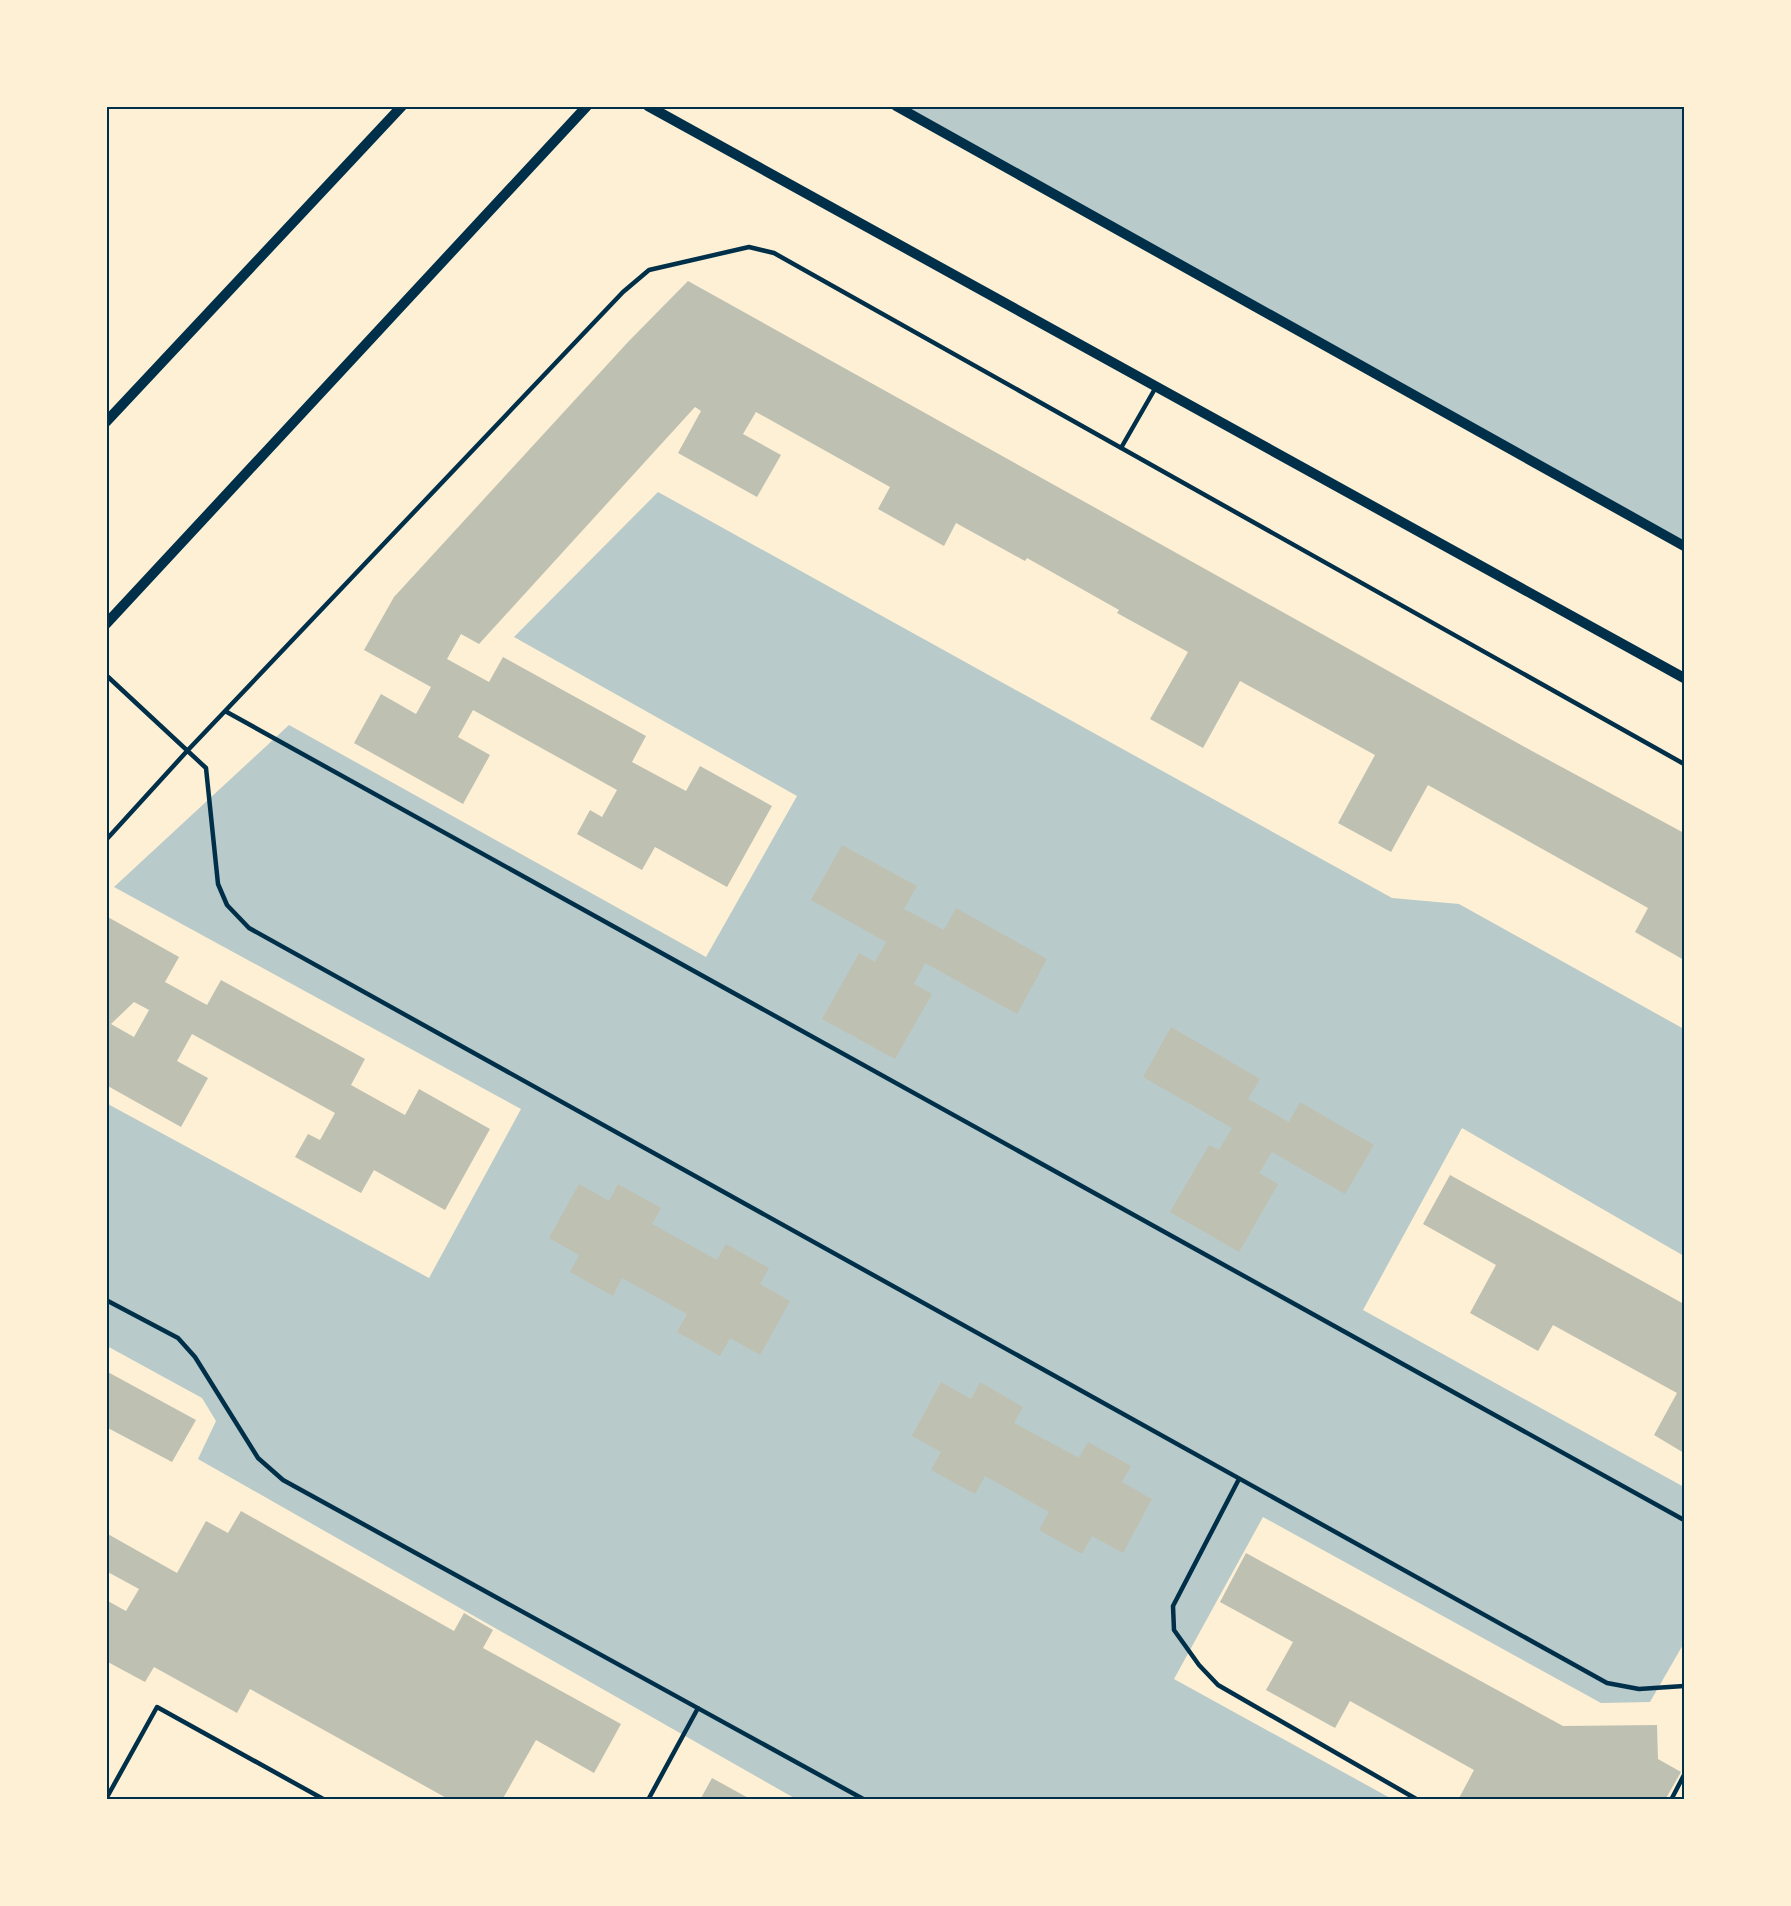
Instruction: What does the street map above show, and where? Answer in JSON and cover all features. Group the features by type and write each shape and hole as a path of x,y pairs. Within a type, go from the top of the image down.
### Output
{"street":[{"path":"106,422 402,106"},
{"path":"106,624 587,106"},
{"path":"648,106 1684,678"},
{"path":"896,106 1684,546"}],"lane":[{"path":"106,840 188,750 623,292 649,270 749,248 774,253 1684,764"},
{"path":"1121,448 1156,387"},
{"path":"106,675 206,768 218,884 227,904 249,928 1607,1683 1639,1689 1684,1686"},
{"path":"225,711 1684,1520"},
{"path":"106,1300 178,1338 195,1357 258,1458 283,1480 865,1800"},
{"path":"1239,1479 1173,1606 1174,1630 1199,1665 1218,1685 1418,1800"},
{"path":"106,1799 108,1791 157,1707 325,1800"},
{"path":"648,1800 698,1708"},
{"path":"1671,1800 1684,1775"}],"shaded area":[{"path":"896,107 1684,107 1684,546"},
{"path":"658,492 1392,898 1459,904 1684,1029 1684,1256 1462,1128 1363,1310 1684,1487 1684,1643 1650,1702 1601,1703 1263,1517 1174,1679 1392,1799 796,1799 198,1459 216,1421 202,1398 107,1346 106,1103 429,1278 521,1109 114,887 289,725 706,957 797,796 514,637"}],"building":[{"path":"688,281 1532,751 1684,833 1684,960 1635,932 1648,908 1428,785 1391,852 1338,823 1375,755 1240,681 1203,748 1150,719 1188,652 1117,613 1119,610 1027,558 1025,561 956,523 944,546 878,509 890,487 756,412 743,434 781,455 757,497 678,453 701,411 695,407 479,644 461,634 447,659 489,682 503,657 646,736 632,762 686,791 700,766 772,806 727,887 655,847 642,870 577,834 590,810 602,817 617,790 473,710 458,737 490,755 463,804 354,743 381,694 416,714 431,687 364,650 394,597 628,342"},
{"path":"842,845 917,886 904,909 944,930 956,908 1047,959 1017,1014 925,963 914,984 932,994 895,1059 822,1019 859,953 875,962 886,942 811,900"},
{"path":"106,916 179,957 165,982 207,1005 221,980 365,1059 351,1085 405,1115 419,1089 490,1129 445,1210 374,1170 361,1193 295,1157 308,1134 320,1140 335,1113 192,1034 177,1061 208,1078 181,1127 106,1085","holes":["134,1002 149,1010 134,1037 111,1024"]},
{"path":"1171,1027 1260,1079 1248,1099 1289,1122 1300,1102 1374,1145 1345,1194 1272,1152 1259,1173 1278,1184 1239,1252 1170,1212 1209,1145 1219,1150 1232,1128 1143,1077"},
{"path":"1450,1175 1684,1304 1684,1453 1654,1435 1677,1393 1553,1325 1538,1351 1470,1313 1496,1265 1423,1224"},
{"path":"579,1184 609,1201 618,1184 661,1208 652,1224 717,1260 726,1244 769,1268 760,1284 790,1301 760,1355 730,1338 720,1356 677,1332 687,1314 622,1278 613,1296 570,1272 579,1255 549,1238"},
{"path":"106,1371 196,1420 172,1462 106,1427"},
{"path":"941,1382 971,1399 980,1382 1023,1407 1014,1423 1079,1458 1088,1442 1131,1466 1122,1482 1152,1499 1123,1553 1092,1536 1082,1554 1039,1530 1049,1512 985,1476 975,1494 931,1470 941,1452 912,1436"},
{"path":"241,1511 454,1631 464,1613 493,1630 483,1648 621,1724 594,1773 536,1740 502,1800 450,1800 250,1689 237,1713 154,1667 145,1682 106,1661 106,1600 126,1611 139,1589 106,1571 106,1533 177,1573 206,1521 228,1533"},
{"path":"1246,1553 1563,1726 1657,1725 1658,1759 1681,1772 1665,1800 1458,1800 1474,1770 1350,1701 1335,1728 1266,1690 1293,1642 1220,1602"},
{"path":"712,1778 752,1800 700,1800"}]}
